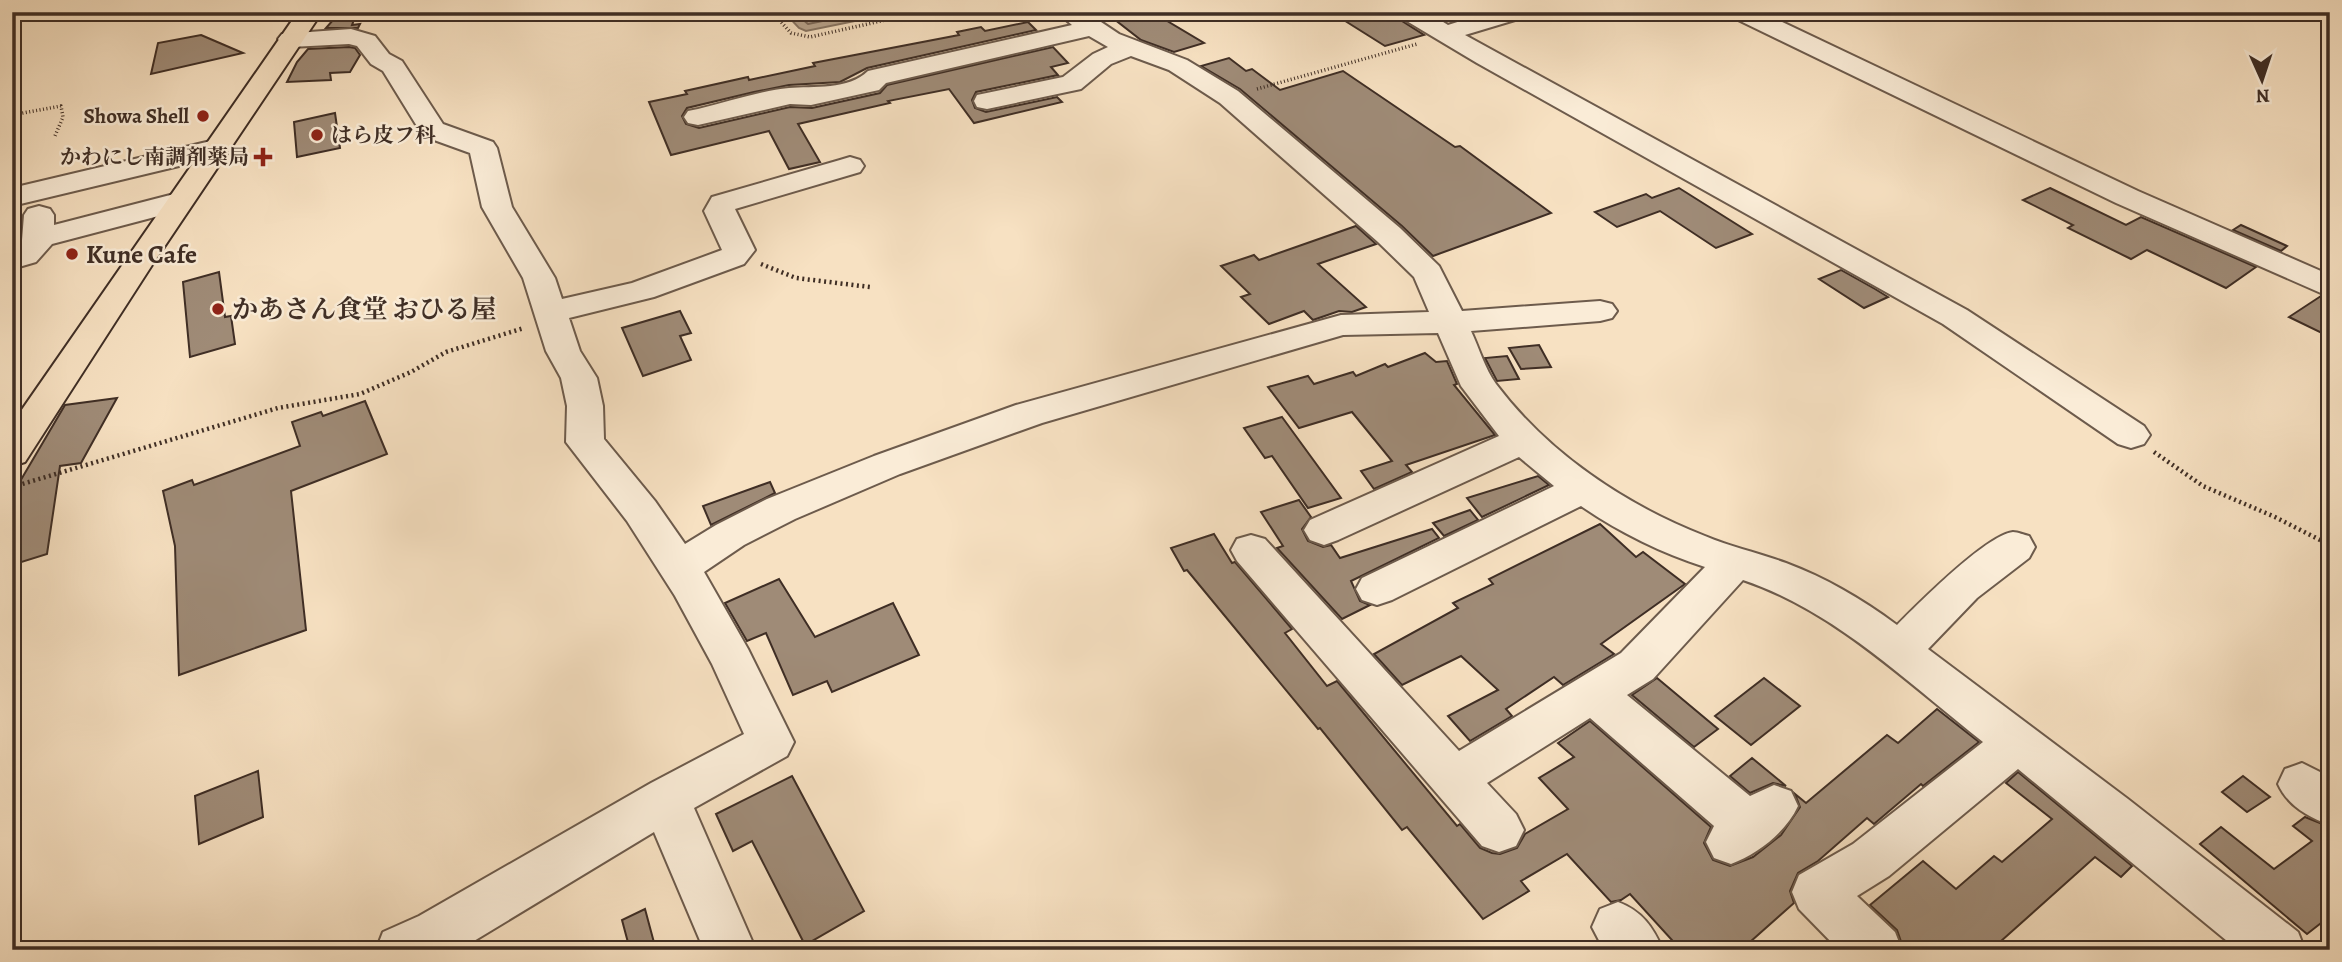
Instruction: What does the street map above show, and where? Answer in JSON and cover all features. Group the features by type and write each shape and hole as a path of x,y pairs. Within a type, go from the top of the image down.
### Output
{"main road":[{"path":"12,453 178,202 310,12"}],"street":[{"path":"1069,12 1110,39 1178,65 1229,97 1428,273 1479,386 1523,440 1583,488 1621,514 1690,547 1805,588 1851,614 2279,950"},
{"path":"1409,12 1486,58 1955,317 2131,435"},
{"path":"1447,33 1516,12"},
{"path":"1741,12 2127,197 2330,286"},
{"path":"698,117 790,96 811,97 870,84 877,76 1092,28"},
{"path":"291,39 351,36 366,41 380,59 393,66 433,130 483,148 497,206 539,278 562,351 579,379 585,406 585,442 609,469 681,566 748,690 771,742 668,798 437,934 402,950"},
{"path":"987,101 1072,83 1102,59 1130,47"},
{"path":"12,197 215,149"},
{"path":"552,316 642,290 738,254 739,250 719,211 723,203 850,166"},
{"path":"12,260 34,248 39,238 39,197 44,191 54,187"},
{"path":"39,238 178,202"},
{"path":"681,566 730,535 781,509 887,465 1029,414 1341,325 1449,322 1600,311"},
{"path":"1324,530 1523,440"},
{"path":"1377,589 1583,488"},
{"path":"1899,651 1962,587 1988,584 2014,547"},
{"path":"1249,552 1499,830"},
{"path":"1453,779 1637,666 1735,562"},
{"path":"1593,693 1752,825"},
{"path":"1876,950 1817,892 1871,860 2017,742"},
{"path":"668,798 671,813 730,950"}],"path":[{"path":"772,12 791,33 810,37 921,12"},
{"path":"1229,97 1438,38 1447,33"},
{"path":"12,115 61,106 64,111 55,136"},
{"path":"738,254 776,273 796,278 870,286"},
{"path":"12,487 278,408 360,394 411,372 446,352 552,316"},
{"path":"2131,435 2203,486 2275,517 2330,545"}],"water":[{"path":"784,12 899,12 806,31 799,28"}],"building":[{"path":"340,12 357,12 352,25 360,24 358,28 326,28"},
{"path":"1105,12 1152,12 1204,43 1174,52 1141,40"},
{"path":"1331,12 1395,12 1399,19 1424,35 1385,46"},
{"path":"1028,22 1036,30 867,68 840,82 789,85 687,108 682,116 686,124 699,128 790,107 812,108 880,93 887,85 1053,47 1068,63 1051,67 1058,75 976,92 972,100 975,108 986,112 1057,97 1062,102 974,123 949,89 798,124 820,162 789,169 769,131 671,155 649,102 748,77 749,80 815,66 813,63 959,35 957,32 981,27 985,31"},
{"path":"201,35 243,53 151,74 158,43"},
{"path":"355,48 360,55 350,72 330,73 331,80 287,82 297,62 308,49"},
{"path":"1229,58 1246,71 1252,69 1280,90 1343,71 1455,147 1460,146 1551,213 1433,256 1402,226 1240,89 1201,66"},
{"name":"はら皮フ科","path":"335,113 340,148 297,157 294,122"},
{"path":"1679,188 1752,234 1716,248 1660,211 1617,227 1595,212 1646,194 1652,198"},
{"path":"2050,188 2126,225 2141,217 2256,267 2226,288 2147,250 2131,259 2068,228 2073,225 2023,200"},
{"path":"2241,225 2287,246 2281,251 2233,230"},
{"path":"1356,226 1376,244 1318,264 1366,307 1352,312 1339,311 1313,320 1304,311 1269,324 1241,297 1250,294 1221,266 1254,255 1259,260"},
{"path":"1841,270 1888,297 1864,308 1819,279"},
{"path":"219,272 225,317 231,316 235,344 190,357 183,282"},
{"path":"2321,296 2330,299 2330,337 2289,317"},
{"path":"680,311 691,333 680,336 691,360 643,376 622,328"},
{"path":"1539,345 1551,367 1521,369 1509,348"},
{"path":"1425,353 1436,362 1447,361 1457,384 1454,385 1495,435 1406,465 1412,472 1374,489 1361,471 1392,461 1352,412 1299,428 1268,387 1308,376 1314,384 1353,372 1356,376 1385,364 1388,367"},
{"path":"1507,356 1519,379 1497,381 1485,358"},
{"path":"117,398 81,463 60,466 47,554 12,565 12,495 65,405"},
{"path":"365,401 387,454 291,491 306,630 179,675 175,546 163,491 192,480 194,485 300,446 292,422 321,412 323,416"},
{"path":"1282,417 1341,498 1308,508 1272,456 1265,458 1244,428"},
{"path":"1538,476 1549,485 1482,517 1467,498"},
{"path":"770,482 775,493 711,525 703,506"},
{"path":"1299,500 1311,517 1302,529 1308,541 1323,547 1331,545 1340,558 1432,529 1439,538 1351,581 1360,601 1370,605 1342,619 1277,548 1283,546 1261,512"},
{"path":"1470,510 1478,520 1444,536 1433,523"},
{"path":"1600,524 1636,557 1643,552 1685,584 1601,644 1614,654 1563,685 1554,677 1506,709 1512,716 1470,741 1448,716 1498,690 1461,656 1402,685 1374,654 1458,608 1453,603 1493,584 1489,579"},
{"path":"1214,534 1232,563 1235,562 1292,629 1285,633 1327,686 1337,681 1457,826 1460,824 1480,848 1492,853 1500,854 1517,848 1525,834 1568,809 1539,778 1574,757 1558,743 1590,721 1711,827 1704,843 1713,860 1730,866 1753,857 1781,835 1800,807 1795,794 1806,803 1887,735 1898,743 1937,709 1979,742 1923,786 1921,784 1874,824 1867,818 1818,861 1798,873 1790,891 1794,903 1741,950 1681,950 1630,894 1611,902 1567,854 1521,881 1529,891 1483,919 1407,827 1402,830 1320,728 1318,729 1187,570 1184,571 1171,548"},
{"path":"779,579 815,637 893,603 919,655 832,692 827,681 793,695 766,633 747,641 725,603"},
{"path":"1657,678 1718,729 1694,747 1632,695"},
{"path":"1764,678 1800,706 1751,745 1715,716"},
{"path":"1752,758 1786,786 1773,783 1750,793 1730,776"},
{"path":"258,771 263,817 199,844 195,796"},
{"path":"2018,772 2132,866 2121,877 2095,857 1991,950 1904,950 1897,930 1870,905 1923,861 1956,889 1994,856 2002,862 2052,819 2006,783"},
{"path":"792,776 864,911 805,945 752,841 733,851 716,814"},
{"path":"2243,776 2270,797 2247,812 2222,792"},
{"path":"2305,817 2330,827 2330,916 2307,934 2200,844 2221,827 2274,869 2312,841 2293,826"},
{"path":"645,909 656,950 630,950 622,920"}],"place":[{"name":"Showa Shell","path":"203,116"},
{"name":"はら皮フ科","path":"317,135"},
{"name":"かわにし南調剤薬局","path":"263,157"},
{"name":"Kune Cafe","path":"72,254"},
{"name":"かあさん食堂 おひる屋","path":"218,309"}]}
